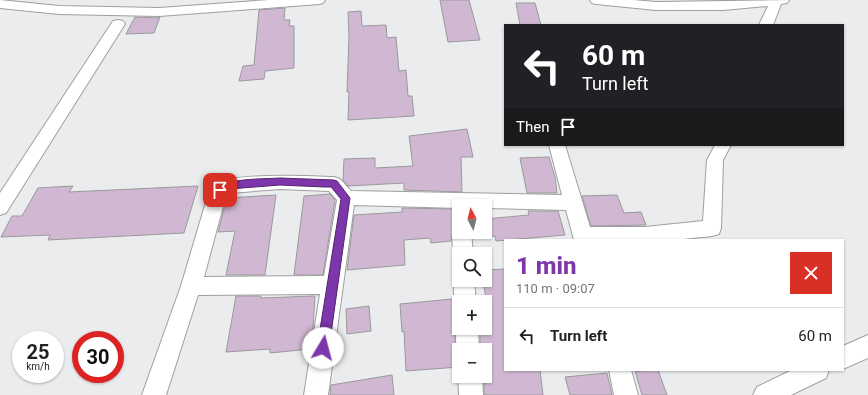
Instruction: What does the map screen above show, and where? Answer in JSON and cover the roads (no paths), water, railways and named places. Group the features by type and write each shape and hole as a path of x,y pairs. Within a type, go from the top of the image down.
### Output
{"street":[{"path":"1,2 59,10 159,12 319,0"},
{"path":"596,0 663,6 723,6 780,1"},
{"path":"767,24 780,1"},
{"path":"0,208 118,24"},
{"path":"557,146 584,238 645,235 712,228 715,160 722,146"},
{"path":"154,395 190,286 216,195 220,190 228,186 280,182 324,183 334,184 346,198 452,204"},
{"path":"316,395 346,198"},
{"path":"492,204 574,203"},
{"path":"190,286 332,285"},
{"path":"844,358 868,346"},
{"path":"620,371 626,395"},
{"path":"765,395 816,371"},
{"path":"470,383 471,395"}]}
